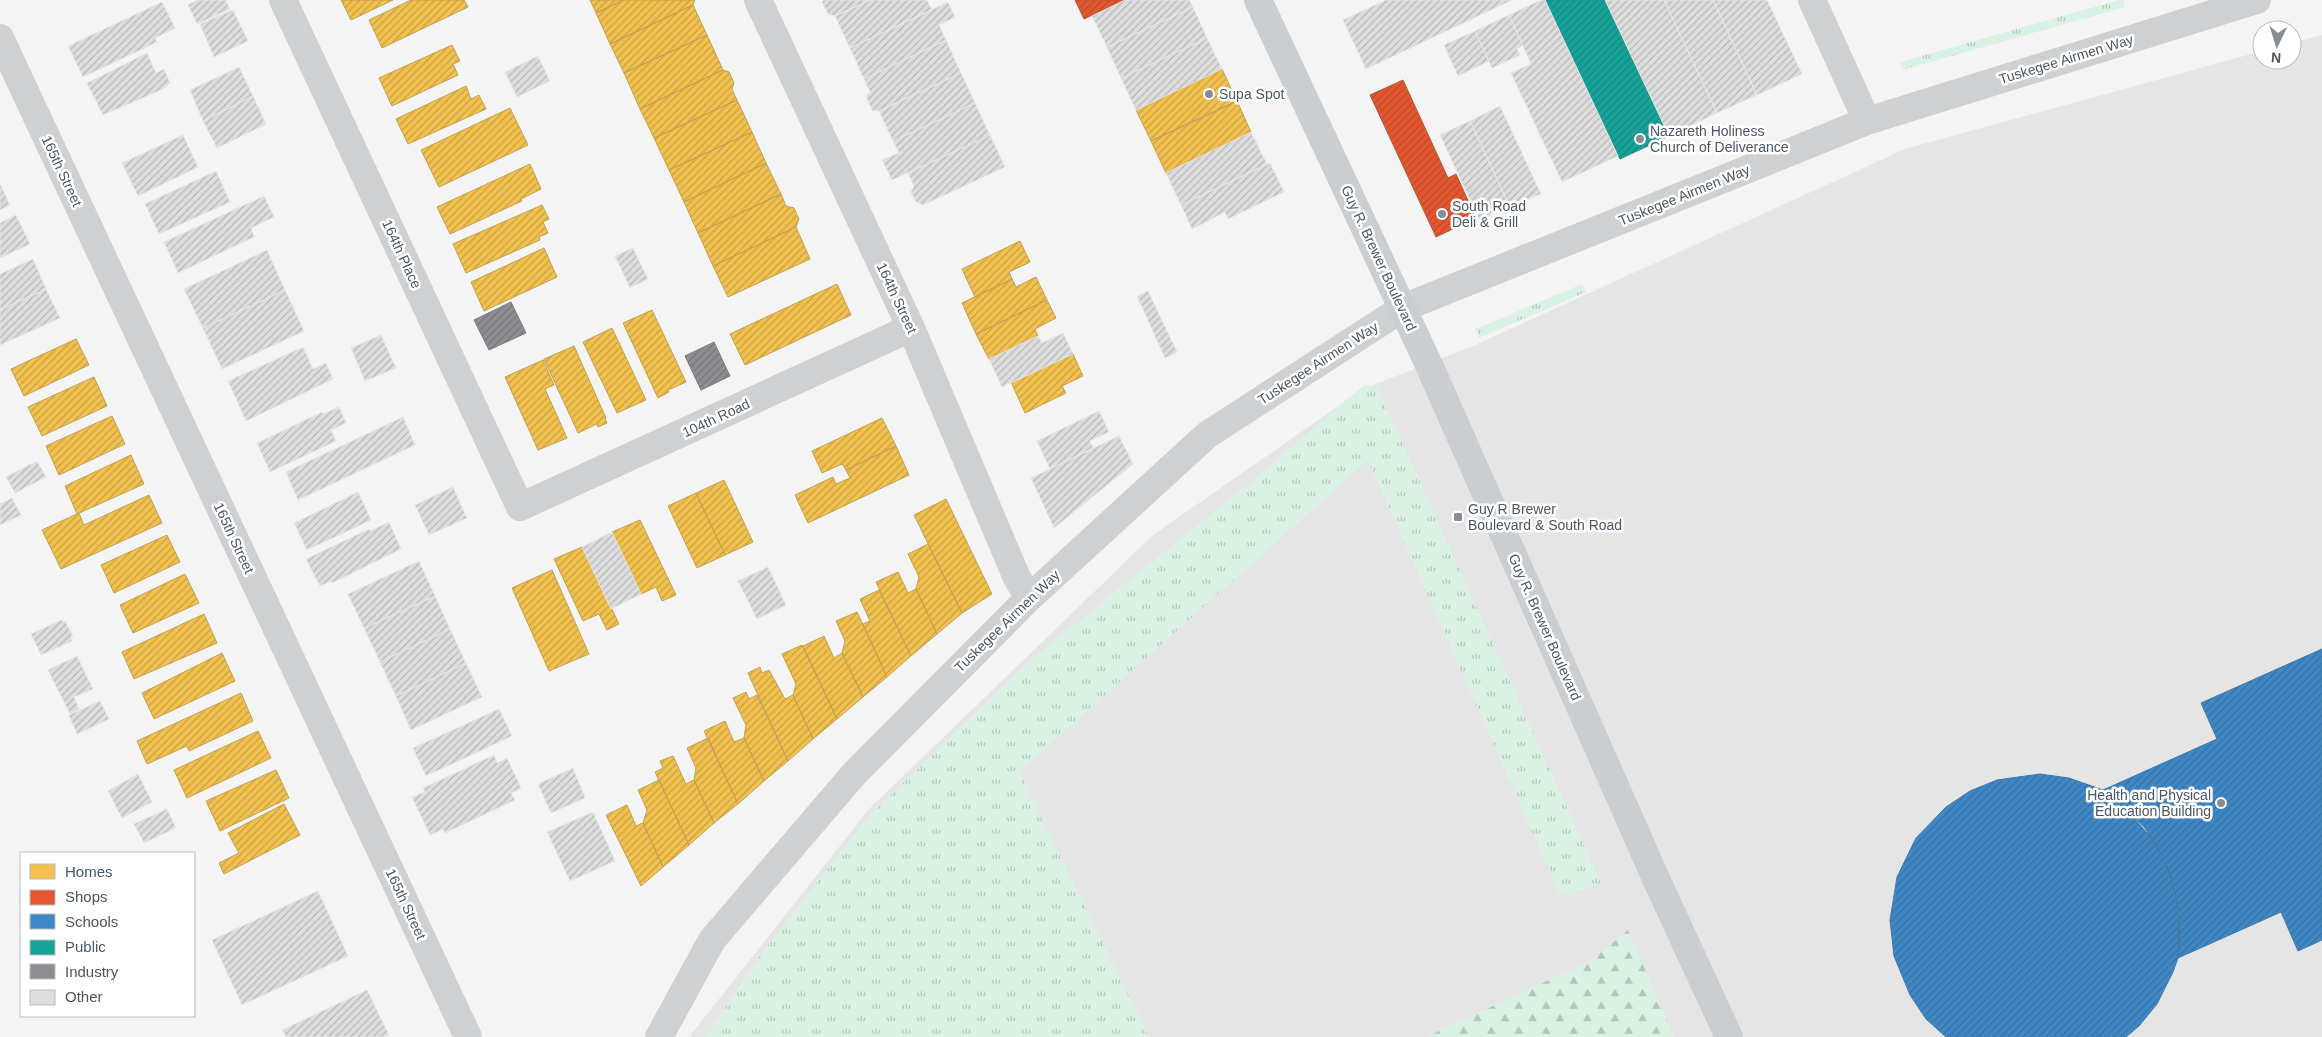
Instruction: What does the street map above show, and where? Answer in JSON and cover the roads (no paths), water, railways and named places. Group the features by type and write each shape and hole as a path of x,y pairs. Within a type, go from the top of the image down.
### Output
{"main road":[{"name":"Guy R. Brewer Boulevard","path":"1258,0 1403,308 1657,880 1729,1037"}],"street":[{"name":"164th Place","path":"283,0 520,508"},
{"name":"164th Street","path":"758,0 911,328 1017,578 1029,598"},
{"path":"1812,0 1867,121"},
{"name":"Tuskegee Airmen Way","path":"659,1037 712,940 854,774 1029,598 1207,435 1403,308 1867,121 2257,0"},
{"name":"165th Street","path":"0,38 468,1037"},
{"name":"104th Road","path":"520,508 911,328"}],"place":[{"name":"Supa Spot","path":"1209,94"},
{"name":"Nazareth Holiness Church of Deliverance","path":"1640,139"},
{"name":"South Road Deli & Grill","path":"1442,214"},
{"name":"Guy R Brewer Boulevard & South Road","path":"1458,517"},
{"name":"Health and Physical Education Building","path":"2221,803"}]}
